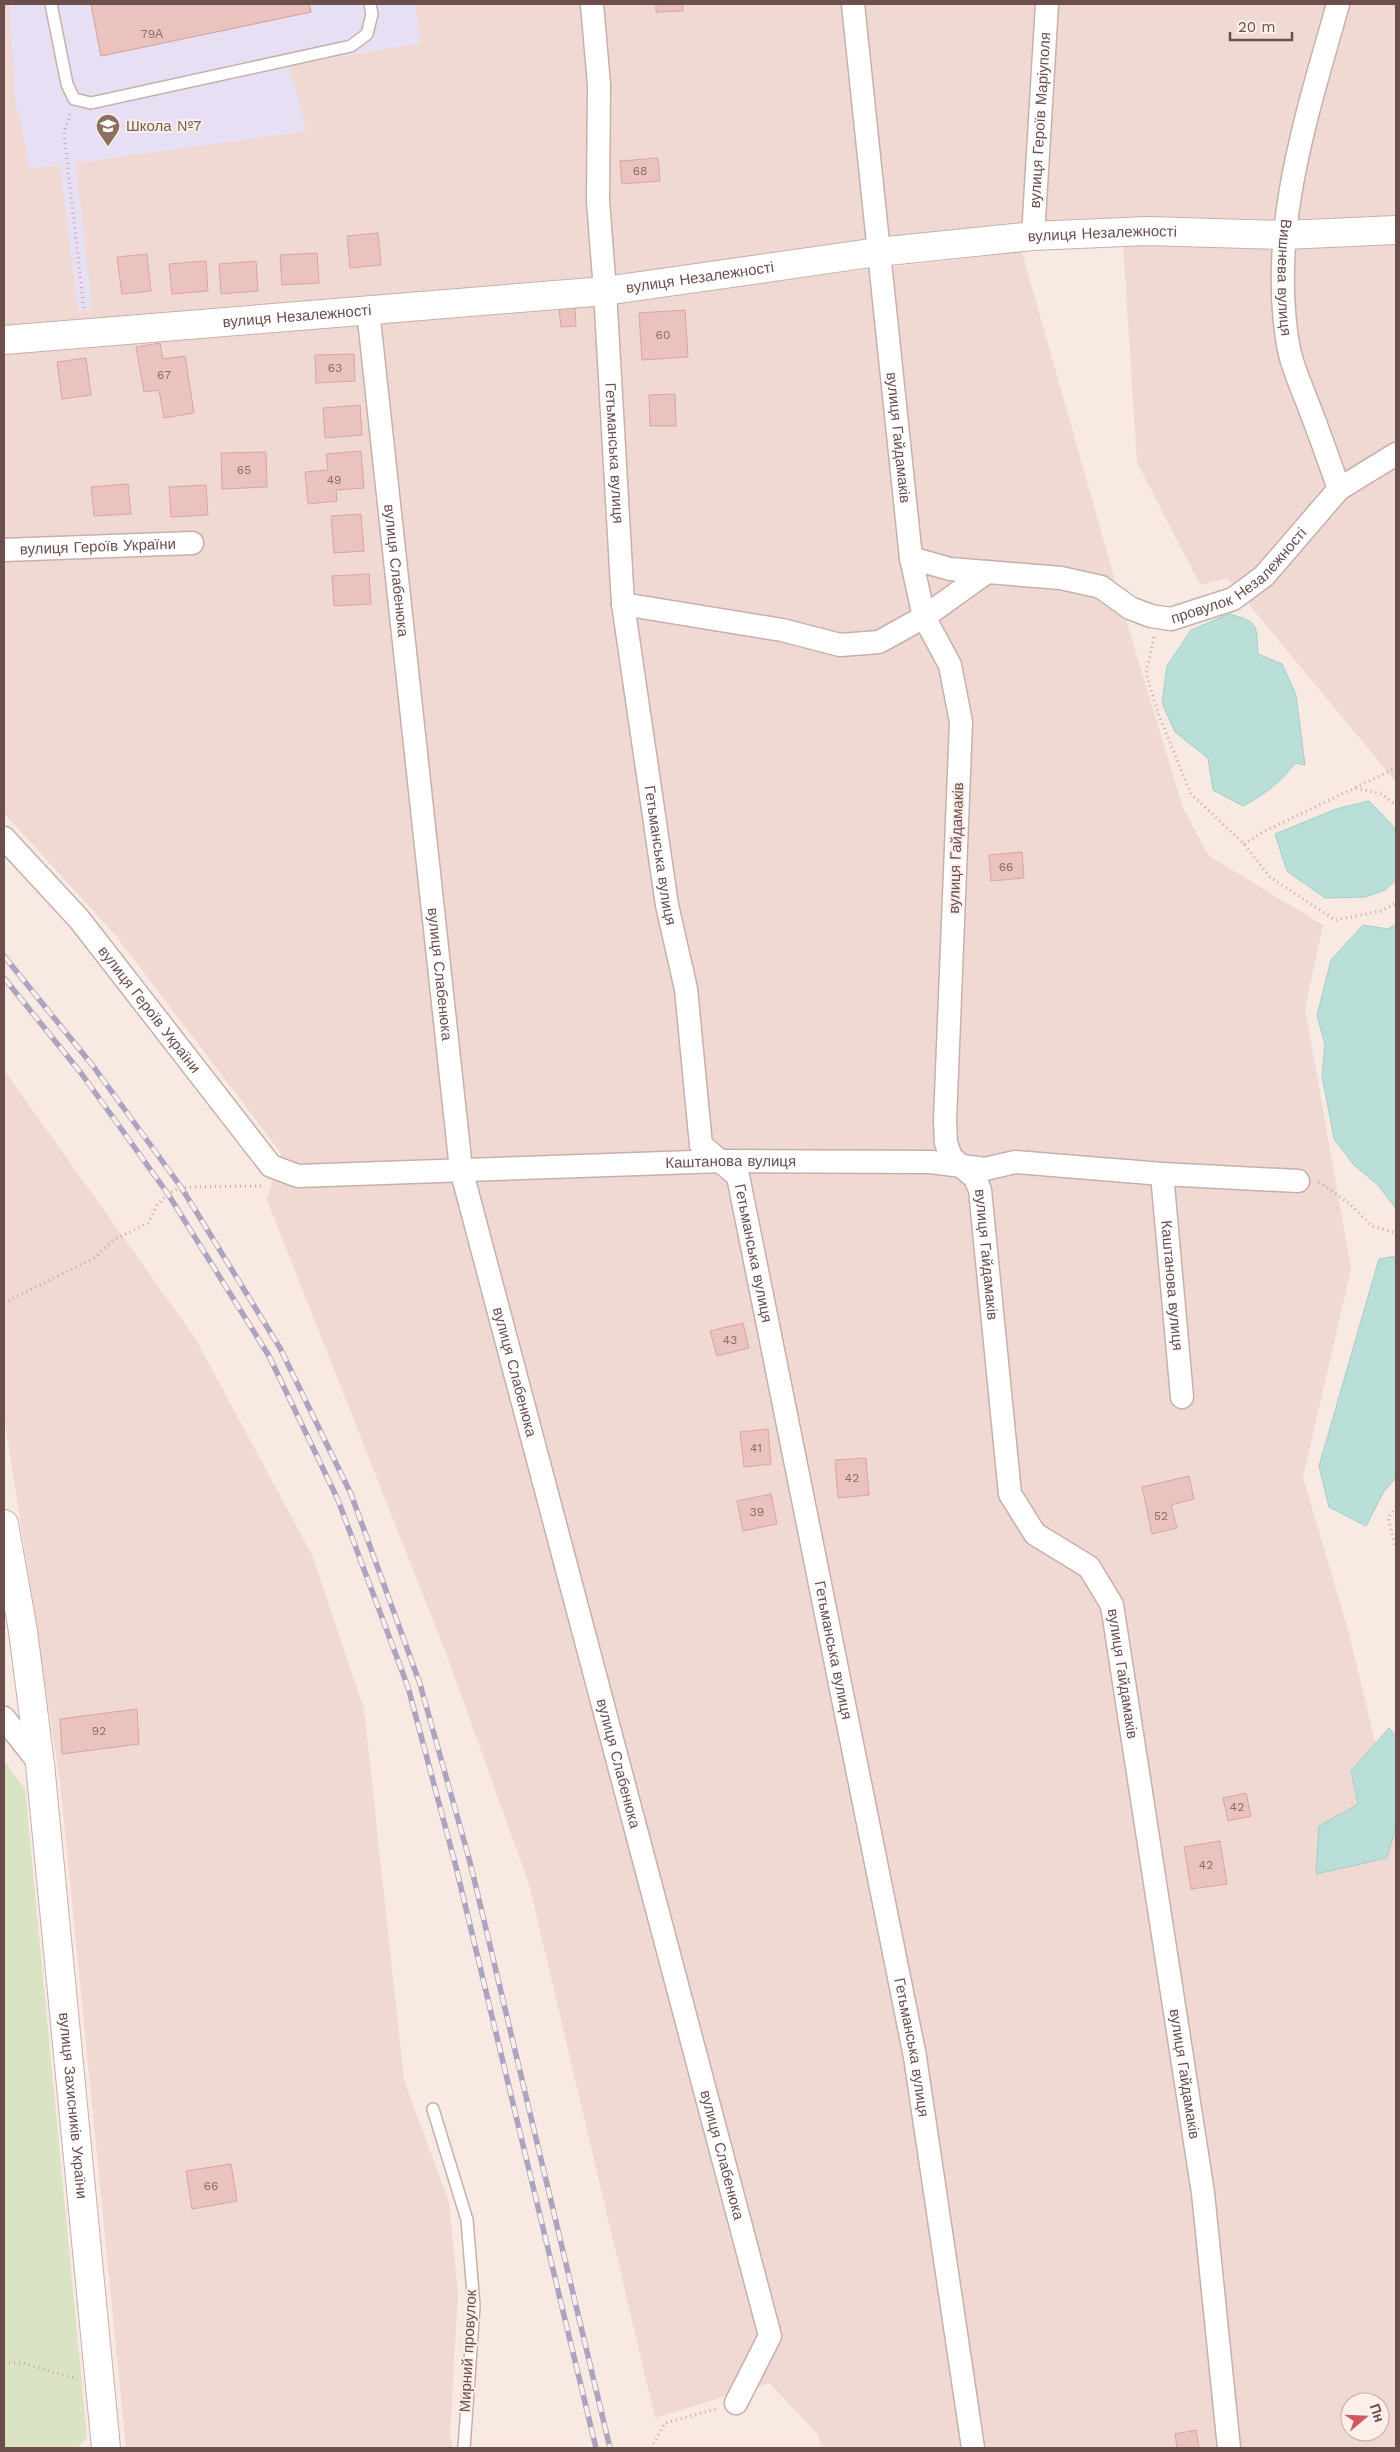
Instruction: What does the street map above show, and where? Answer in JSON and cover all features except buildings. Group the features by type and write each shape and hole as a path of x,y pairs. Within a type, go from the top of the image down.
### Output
{"street":[{"name":"Гетьманська вулиця","path":"592,4 599,85 598,201 623,604 667,905 686,988 701,1145 723,1161 738,1176 915,2057 973,2448"},
{"name":"вулиця Гайдамаків","path":"854,4 878,252 911,558 924,617 950,665 961,722 945,1121 946,1143 951,1157 975,1178 980,1190 1010,1494 1035,1534 1088,1567 1112,1605 1203,2193 1229,2448"},
{"name":"вулиця Героїв Маріуполя","path":"1033,236 1047,4"},
{"name":"Вишнева вулиця","path":"1338,4 1305,120 1284,234 1284,312 1289,352 1339,489"},
{"name":"вулиця Незалежності","path":"4,340 605,291 878,252 1033,236 1147,231 1284,234 1396,230"},
{"name":"вулиця Слабенюка","path":"368,310 462,1169 770,2336 736,2403"},
{"name":"провулок Незалежності","path":"911,558 950,569 1062,578 1101,587 1130,608 1161,618 1171,619 1233,599 1264,576 1339,489 1396,454"},
{"name":"вулиця Героїв України","path":"4,550 192,543"},
{"path":"623,604 782,630 840,645 879,642 924,617 987,572"},
{"name":"вулиця Героїв України","path":"4,838 78,919 272,1166 298,1176"},
{"name":"Каштанова вулиця","path":"298,1176 723,1161 931,1162 965,1168 985,1169 1016,1162 1162,1174 1298,1181"},
{"name":"Каштанова вулиця","path":"1162,1174 1182,1397"},
{"name":"вулиця Захисників України","path":"4,1524 23,1630 40,1764 106,2448"},
{"path":"4,1718 40,1764"}],"lane":[{"path":"51,4 67,84 74,99 91,103 350,46 367,34 372,14 370,4"},
{"name":"Мирний провулок","path":"432,2109 467,2220 474,2306 464,2448"}],"path":[{"path":"74,99 64,133 84,310"},
{"path":"1161,618 1150,648 1146,674 1158,713 1190,794 1223,822 1244,844 1270,877 1334,920 1381,911 1396,903"},
{"path":"1244,844 1263,832 1396,768"},
{"path":"1355,788 1382,794 1396,805"},
{"path":"4,1303 94,1258 114,1240 148,1223 157,1205 168,1194 181,1187 261,1187 298,1176"},
{"path":"1298,1181 1319,1182 1350,1204 1372,1226 1396,1233"},
{"path":"1396,1507 1388,1518 1396,1549"},
{"path":"4,2363 22,2363 101,2386"},
{"path":"651,2448 665,2423 736,2403"}],"shaded area":[{"path":"4,4 1396,4 1396,225 1140,224 593,285 4,332"},
{"name":"Школа №7","path":"9,4 415,4 421,43 288,66 307,131 76,163 92,309 78,311 60,165 30,169 15,98"},
{"path":"1396,240 1396,782 1227,578 1200,585 1137,462 1123,244"},
{"path":"1022,252 1129,630 1183,808 1209,856 1323,925 1305,1008 1351,1269 1303,1477 1348,1630 1396,1828 1396,2448 822,2448 817,2433 769,2383 655,2418 529,1884 446,1653 267,1200 281,1153 116,936 4,813 4,350 638,296"},
{"path":"4,1070 195,1338 312,1555 364,1709 404,2080 449,2202 458,2293 450,2434 453,2448 126,2448 60,1781 4,1415"}],"green space":[{"path":"4,1761 25,1789 87,2437 77,2448 4,2448"}],"water":[{"path":"1229,614 1246,620 1254,626 1258,654 1282,664 1296,695 1305,765 1295,763 1272,788 1243,806 1213,790 1208,758 1175,732 1162,703 1167,666 1191,630"},
{"path":"1369,801 1396,829 1396,880 1385,890 1365,897 1325,898 1287,871 1275,834 1336,809"},
{"path":"1396,924 1396,1209 1378,1185 1354,1165 1334,1139 1322,1075 1325,1045 1317,1015 1331,960 1363,925 1388,929"},
{"path":"1396,1256 1396,1477 1383,1493 1366,1526 1329,1507 1319,1466 1379,1259"},
{"path":"1389,1728 1396,1736 1396,1826 1387,1858 1316,1874 1319,1826 1358,1804 1351,1771"}],"railway":[{"path":"4,956 93,1066 181,1187 280,1348 351,1494 420,1684 470,1862 610,2448"},
{"path":"4,978 81,1073 168,1194 269,1356 338,1500 408,1687 456,1867 596,2448"}],"place":[{"name":"Школа №7","path":"108,147"}]}
